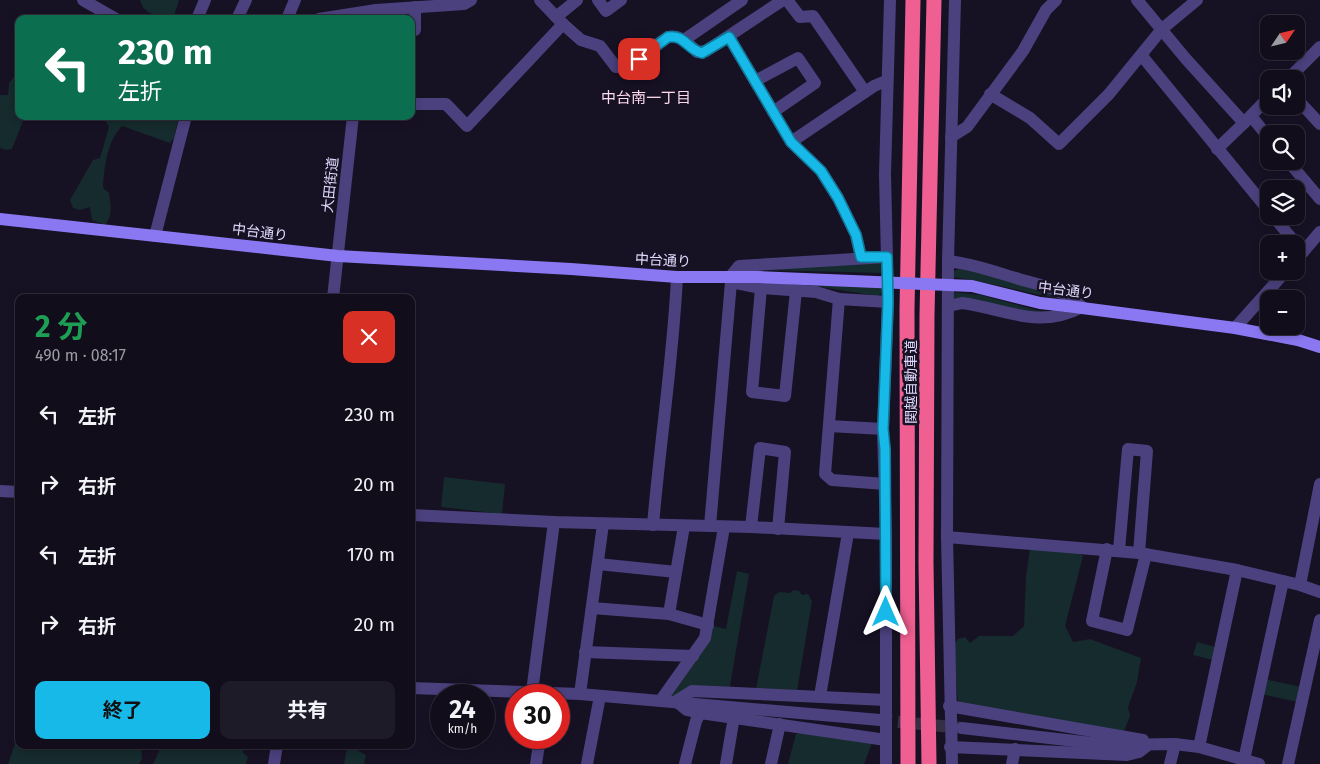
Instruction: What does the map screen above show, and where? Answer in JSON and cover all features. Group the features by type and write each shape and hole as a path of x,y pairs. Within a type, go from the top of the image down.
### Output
{"highway":[{"name":"関越自動車道","path":"908,764 907,310 913,0"},
{"name":"関越自動車道","path":"929,764 926,563 927,325 934,0"}],"street":[{"path":"83,0 109,15"},
{"path":"200,15 206,0"},
{"path":"239,15 246,0"},
{"path":"288,15 295,0"},
{"path":"340,15 367,10 464,4 471,0"},
{"path":"540,0 559,21 581,40 600,46 616,67 624,67 639,59 668,37 673,36 684,40 702,53 783,0"},
{"path":"415,104 446,104 467,126 578,0"},
{"path":"598,0 606,11 621,0"},
{"path":"684,40 742,0"},
{"path":"787,0 800,17 813,16 865,92"},
{"path":"886,764 886,534 883,429 888,302 885,174 886,81 890,0"},
{"path":"952,764 949,706 947,537 948,261 955,0"},
{"path":"951,137 968,126 1023,51 1046,10 1056,0"},
{"path":"990,94 1030,118 1059,144 1109,94 1142,56 1162,29 1197,0"},
{"path":"1141,1 1162,29 1260,130"},
{"path":"415,7 415,30"},
{"path":"729,37 791,142 821,171 838,198 856,235 861,257"},
{"path":"1297,70 1320,47"},
{"path":"1142,56 1260,200"},
{"path":"755,81 798,58 815,83 773,112"},
{"path":"791,142 865,92 886,81"},
{"path":"1217,149 1260,107"},
{"path":"1305,108 1320,124"},
{"path":"155,236 185,120"},
{"name":"大田街道","path":"333,294 353,120"},
{"path":"1296,170 1320,199"},
{"name":"中台通り","path":"0,219 338,256 563,268 759,283 972,286 1040,303 1235,328 1298,340 1320,347"},
{"path":"1305,250 1320,232"},
{"path":"710,526 730,280 739,266 861,257 887,257"},
{"path":"948,261 986,267 1051,288 1071,297 1082,307 1060,317 1049,318 1020,316 970,304 954,304 949,306"},
{"path":"653,525 661,437 672,358 677,277"},
{"path":"1235,328 1278,280"},
{"path":"796,291 785,396 752,392 759,283 796,291 816,292 839,299 888,302"},
{"path":"839,299 826,474 832,480 885,484"},
{"path":"830,426 883,429"},
{"path":"751,527 760,448 785,452 778,529"},
{"path":"1128,449 1147,451 1142,553 1126,630 1092,621 1113,550 1128,449"},
{"path":"1300,585 1320,484"},
{"path":"0,491 15,492"},
{"path":"415,515 603,524 751,527 886,534"},
{"path":"533,684 554,522"},
{"path":"580,694 603,524"},
{"path":"669,614 684,526"},
{"path":"661,700 705,638 724,527"},
{"path":"820,696 848,533"},
{"path":"947,537 1142,553 1237,570 1300,585 1320,592"},
{"path":"598,564 676,572"},
{"path":"1199,747 1237,570"},
{"path":"1237,760 1283,581"},
{"path":"592,608 669,614 708,625"},
{"path":"1288,764 1320,620"},
{"path":"585,652 693,656"},
{"path":"415,688 505,691"},
{"path":"676,701 692,691 886,700"},
{"path":"570,694 676,701 880,720"},
{"path":"587,764 600,696"},
{"path":"676,701 688,710 700,713 886,740"},
{"path":"949,706 1121,734 1139,738 1150,743"},
{"path":"685,764 696,721 700,713"},
{"path":"726,764 734,717"},
{"path":"771,764 780,724"},
{"path":"962,728 1110,745 1175,744 1199,747 1237,760 1259,764"},
{"path":"950,747 1015,749 1072,758 1126,759 1150,743"},
{"path":"1170,764 1175,744"},
{"path":"274,764 276,749"},
{"path":"536,764 538,749"},
{"path":"1012,764 1015,749"}],"green space":[{"path":"140,0 179,0 174,15 153,15 142,5"},
{"path":"15,76 15,120 23,120 12,149 6,150 0,148 0,95 8,95 9,83"},
{"path":"105,120 178,120 174,138 170,143 122,126 117,132 107,155 104,172 103,188 109,193 111,206 105,225 92,220 90,207 80,210 73,208 70,200 93,160 100,158 109,127"},
{"path":"879,262 883,265 884,273 757,270"},
{"path":"961,268 1001,278 1067,298 1068,300 952,277 952,272"},
{"path":"807,285 883,286 883,292 878,296"},
{"path":"951,292 981,295 1055,315 953,300"},
{"path":"444,477 505,484 502,514 441,507"},
{"path":"1030,548 1077,552 1083,556 1065,626 1073,642 1090,639 1141,658 1137,682 1128,707 1130,716 1124,731 958,704 954,644 958,639 965,637 970,643 979,636 1013,636 1024,626 1026,576"},
{"path":"737,571 749,574 729,692 662,699 709,625 726,629"},
{"path":"793,590 799,591 802,595 808,594 812,601 797,692 756,689 774,596 779,592 790,593"},
{"path":"1197,642 1216,647 1213,660 1193,655"},
{"path":"1264,679 1302,687 1298,702 1261,694"},
{"path":"802,733 872,743 864,764 788,764 796,734"},
{"path":"15,744 15,749 141,749 142,759 139,764 8,764"},
{"path":"160,749 244,749 243,753 248,757 246,764 153,764"},
{"path":"349,749 355,749 366,755 364,764 344,764 346,752"}],"tunnel":[{"path":"880,720 962,728"}],"district":[{"name":"中台南一丁目","path":"646,98"}],"route":[{"path":"639,59 668,37 673,36 684,40 697,52 702,53 729,37 791,142 821,171 838,198 856,235 861,257 887,257 888,302 883,429 885,449 886,612"}]}
